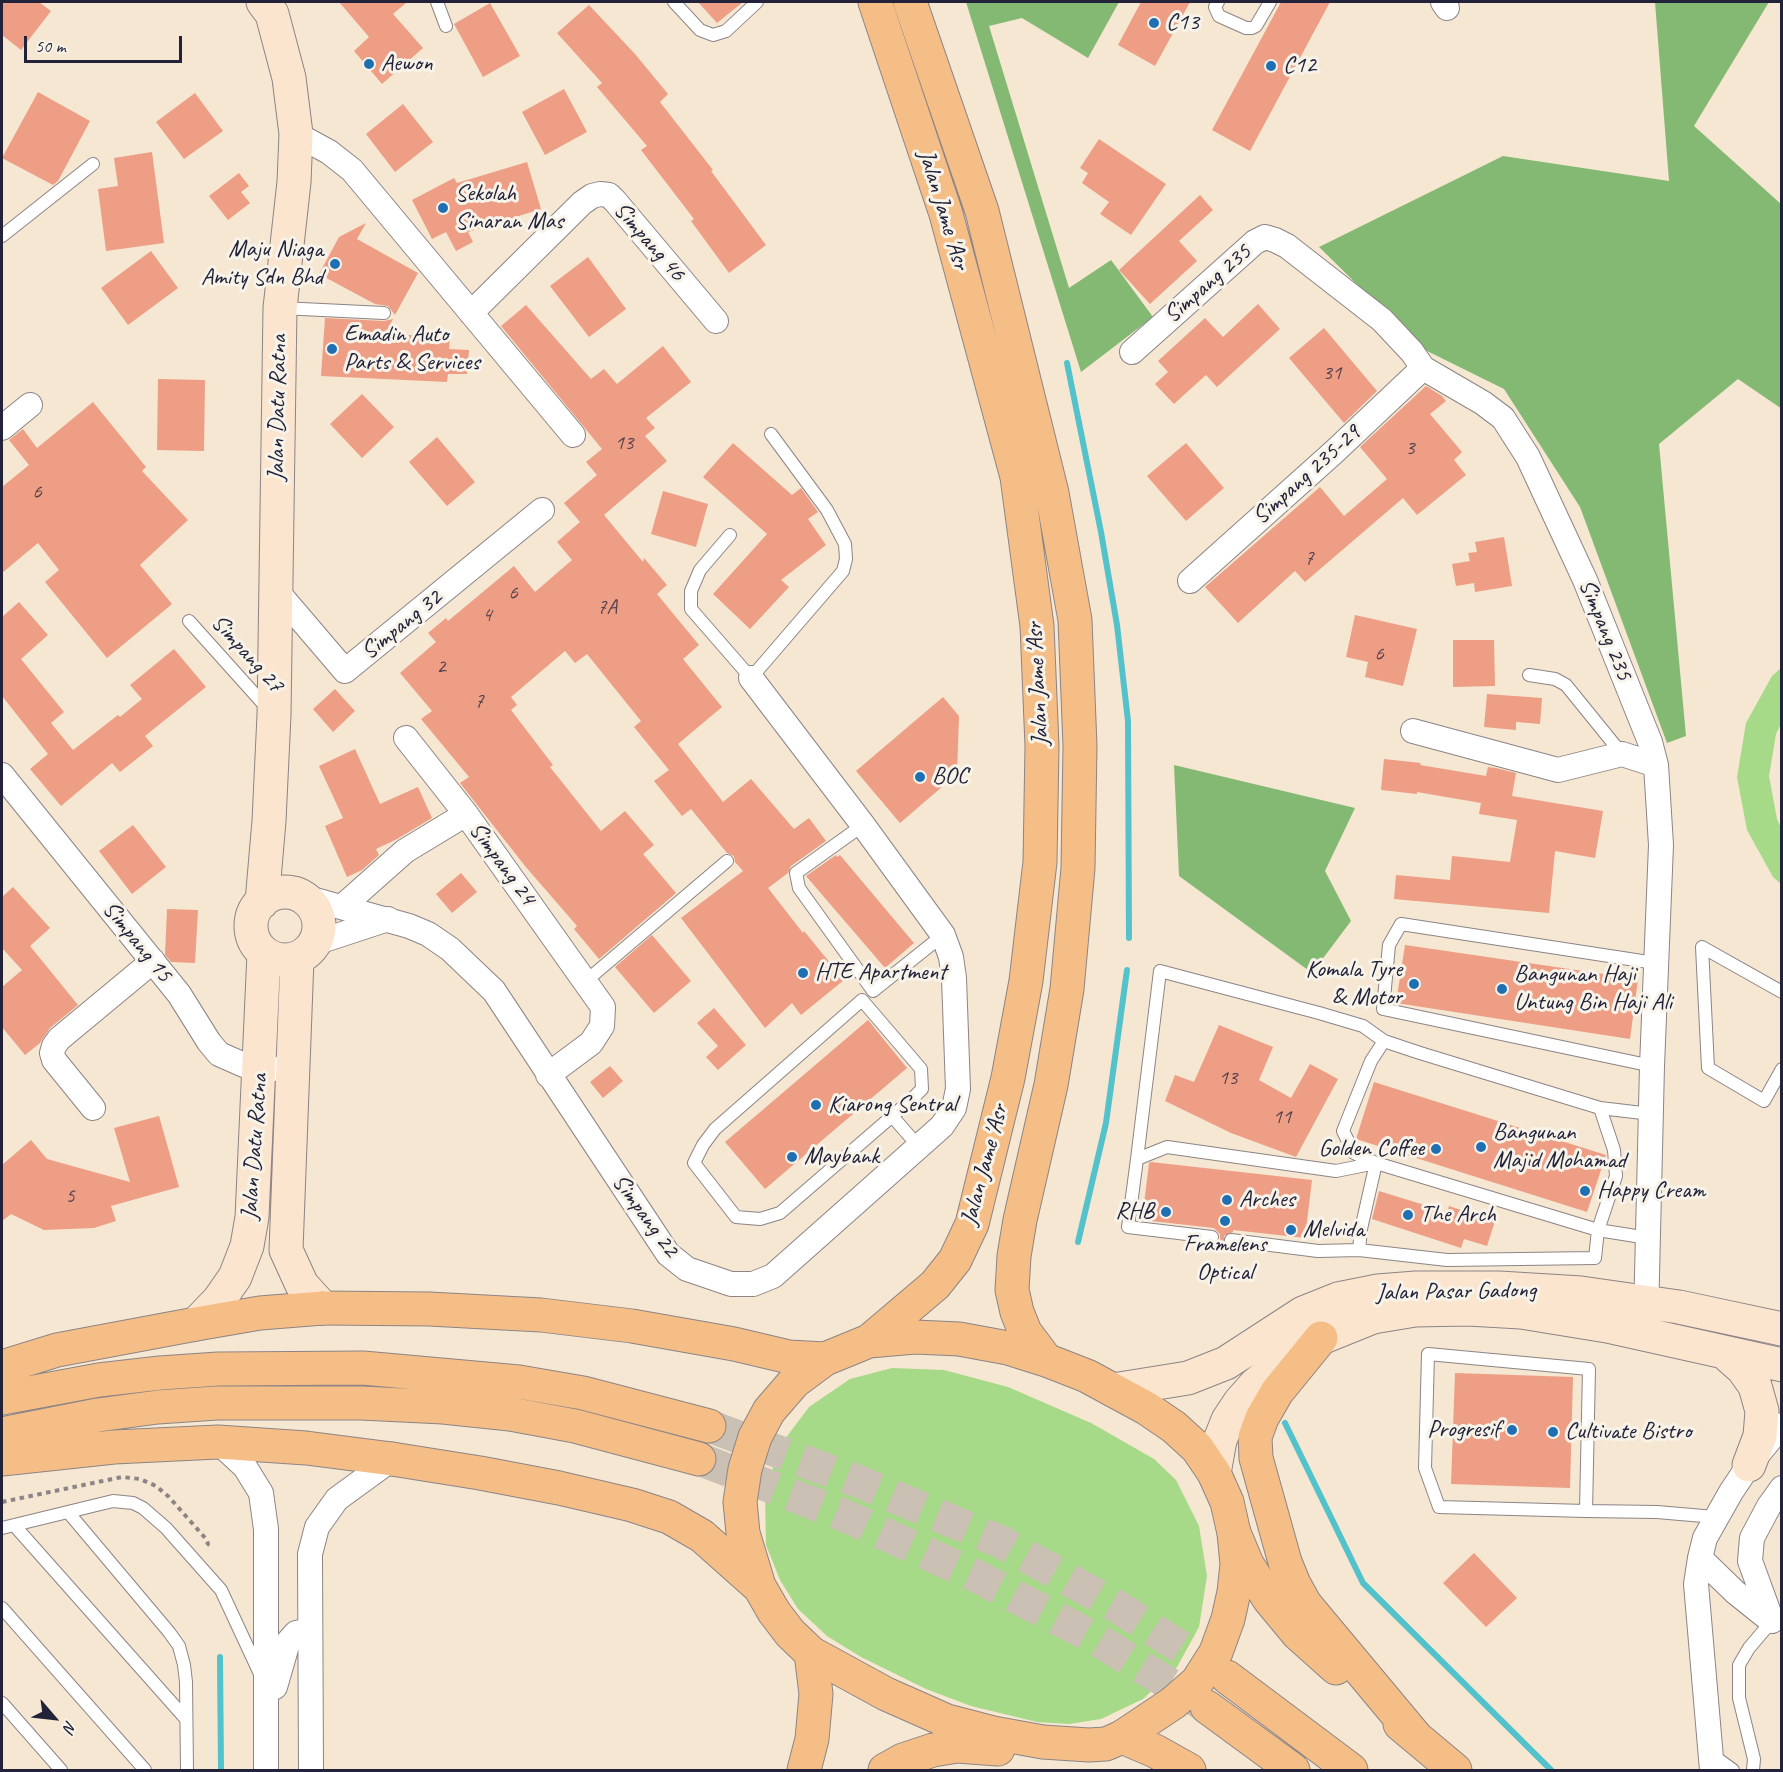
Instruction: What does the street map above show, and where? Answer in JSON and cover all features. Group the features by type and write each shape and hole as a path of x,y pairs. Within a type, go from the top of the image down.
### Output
{"main road":[{"name":"Jalan Jame 'Asr","path":"869,1341 935,1285 955,1260 972,1224 1008,1078 1026,981 1040,862 1042,746 1037,626 1017,477 946,214 875,2"},
{"name":"Jalan Jame 'Asr","path":"910,2 982,212 1052,494 1074,620 1080,746 1078,868 1068,978 1051,1085 1020,1220 1014,1256 1012,1290 1025,1332 1046,1360"},
{"name":"Jalan Datu Ratna","path":"274,6 289,78 296,134 294,182 280,308 274,715 269,821 285,897"},
{"path":"285,897 310,902 319,922 319,933 306,951 286,961 274,959 256,945 251,922 255,911 285,897"},
{"name":"Jalan Datu Ratna","path":"306,951 292,1071 286,1250 302,1285 323,1308"},
{"name":"Jalan Datu Ratna","path":"196,1324 219,1300 229,1285 247,1246 252,1217 264,953"},
{"name":"Jalan Pasar Gadong","path":"1113,1390 1188,1378 1226,1363 1303,1313 1338,1299 1378,1291 1416,1288 1499,1288 1581,1293 1646,1318 1725,1353 1782,1365"},
{"name":"Jalan Pasar Gadong","path":"1214,1473 1220,1440 1228,1420 1255,1385 1279,1365 1321,1338 1373,1317 1415,1310 1468,1309 1521,1312 1564,1318 1646,1318 1679,1307 1782,1329"},
{"path":"2,1367 57,1350 196,1324 260,1313 323,1308 429,1309 540,1315 632,1326 734,1344 789,1357 825,1359"},
{"path":"885,1770 917,1755 957,1746 986,1747 1069,1758 1090,1755 1114,1740 1173,1703 1197,1682 1216,1652 1228,1619 1237,1564 1234,1533 1227,1502 1214,1473 1197,1448 1174,1427 1146,1408 1088,1376 1046,1360 1008,1348 959,1339 915,1337 869,1341 825,1359 794,1382 769,1411 755,1437 745,1469 740,1502 743,1533 759,1586 774,1612 790,1633 811,1653 886,1694 946,1721 993,1733 1044,1742 1089,1745 1114,1740 1155,1751 1189,1770"},
{"path":"1321,1338 1277,1392 1262,1418 1255,1437 1256,1458 1285,1562 1305,1604 1416,1737"},
{"path":"1725,1353 1743,1369 1755,1386 1762,1411 1760,1436 1749,1465"},
{"path":"2,1398 99,1380 160,1373 218,1369 363,1368 519,1382 583,1393 710,1426"},
{"path":"2,1434 98,1415 158,1407 217,1403 361,1403 443,1407 510,1414 575,1425 699,1459"},
{"path":"2,1460 114,1447 218,1442 306,1448 480,1473 559,1488 632,1505 669,1517 702,1536 759,1586"},
{"path":"1234,1533 1247,1564 1269,1599 1299,1634 1455,1770"},
{"path":"804,1770 812,1739 816,1694 811,1653"},
{"path":"1227,1677 1351,1770"},
{"path":"1207,1707 1293,1770"}],"street":[{"path":"296,134 329,152 352,170 573,435"},
{"name":"Simpang 46","path":"471,313 582,204 592,196 600,194 609,195 615,201 716,321"},
{"name":"Simpang 235","path":"1132,352 1256,242 1265,237 1287,246 1382,320 1412,352 1423,368 1483,403 1503,418 1528,457 1585,580 1650,742 1656,765 1661,845 1655,963 1646,1318"},
{"name":"Simpang 235-29","path":"1190,581 1334,452 1423,368"},
{"path":"2,428 30,405"},
{"name":"Simpang 32","path":"275,589 345,671 542,510"},
{"name":"Simpang 22","path":"285,897 343,906 388,919 428,934 450,949 494,991 668,1254 687,1269 731,1284 753,1284 773,1276 942,1126 954,1108 957,1089 954,978 951,957 943,935 751,678"},
{"path":"1413,731 1558,770 1622,754 1656,765"},
{"path":"406,738 466,814"},
{"name":"Simpang 15","path":"2,775 179,994 219,1054 244,1065 292,1071"},
{"name":"Simpang 24","path":"343,906 405,851 466,814 603,1007 602,1026 591,1043 548,1075"},
{"path":"306,951 388,919"},
{"path":"93,1108 54,1060 52,1053 54,1046 59,1039 153,961"},
{"path":"1712,1762 1696,1584 1700,1558 1705,1538 1715,1517 1749,1465 1782,1425"},
{"path":"218,1442 245,1467 261,1493 266,1529 267,1770"},
{"path":"311,1770 310,1554 317,1527 337,1499 392,1460"},
{"path":"1777,1625 1750,1561 1752,1538 1768,1506 1782,1488"},
{"path":"1700,1558 1735,1592 1777,1625"},
{"path":"267,1716 288,1642 296,1632 310,1630"}],"lane":[{"path":"437,2 446,26"},
{"path":"674,2 700,30 712,35 726,31 757,2"},
{"path":"1218,2 1215,7 1219,16 1246,28 1252,28 1257,26 1270,2"},
{"path":"2,236 93,164"},
{"path":"280,308 384,313"},
{"path":"730,535 700,570 691,591 691,609 751,678 843,571 846,559 845,544 827,510 771,434"},
{"name":"Simpang 27","path":"189,621 274,715"},
{"path":"1529,675 1555,679 1566,685 1622,754"},
{"path":"863,825 796,873 799,888 873,991 943,935"},
{"path":"586,981 727,861"},
{"path":"1652,1066 1383,1009 1389,945 1401,924 1655,963"},
{"path":"1782,992 1702,948 1708,1068 1764,1101 1782,1069"},
{"path":"1212,1237 1128,1227 1160,971 1364,1026 1384,1041 1600,1108 1651,1114"},
{"path":"862,1000 921,1069 922,1089 892,1116 780,1213 760,1219 736,1217 694,1163 715,1129 862,1000"},
{"path":"1384,1041 1371,1061 1343,1131 1354,1153 1376,1163 1598,1230 1648,1238"},
{"path":"1231,1240 1318,1251 1359,1250 1447,1260 1595,1258 1598,1230 1616,1176 1614,1150 1600,1108"},
{"path":"892,1116 919,1147"},
{"path":"1137,1159 1167,1147 1336,1171 1376,1163"},
{"path":"1359,1250 1361,1229 1376,1163"},
{"path":"1586,1511 1589,1369 1428,1354 1425,1468 1438,1507 1586,1511 1658,1512 1715,1517"},
{"path":"186,1719 8,1526 113,1501 133,1503 154,1515 221,1590 266,1688"},
{"path":"68,1512 169,1632 178,1646 184,1665 187,1770"},
{"path":"2,1608 145,1770"},
{"path":"1753,1770 1754,1760 1739,1698 1739,1665 1754,1641 1777,1625"},
{"path":"2,1703 61,1770"},
{"path":"1712,1762 1733,1770"}],"green space":[{"path":"966,2 1119,2 1088,58 1022,18 989,26 1069,288 1111,260 1153,317 1081,372"},
{"path":"1655,2 1769,2 1694,126 1781,204 1782,409 1738,379 1659,444 1686,736 1667,743 1580,507 1504,389 1423,349 1319,247 1503,156 1669,181"},
{"path":"1781,668 1781,724 1776,734 1769,776 1777,819 1781,828 1781,884 1773,877 1747,830 1737,777 1746,723 1772,676"},
{"path":"1174,765 1355,808 1325,871 1351,921 1312,973 1179,876"},
{"path":"892,1368 944,1370 1008,1387 1091,1423 1154,1459 1176,1480 1199,1526 1207,1576 1199,1627 1177,1667 1143,1699 1101,1719 1069,1724 1037,1722 971,1706 926,1689 861,1657 827,1636 798,1609 780,1580 766,1545 765,1495 779,1447 809,1407 850,1379"}],"building":[{"path":"2,2 39,2 51,11 21,50 2,35"},
{"path":"339,2 407,2 393,14 423,48 382,84 354,51 369,37"},
{"path":"698,2 743,2 717,23"},
{"name":"C13","path":"1141,2 1190,2 1155,66 1118,45"},
{"name":"C12","path":"1281,2 1330,2 1250,151 1212,130"},
{"path":"490,3 520,56 483,77 454,24"},
{"path":"589,5 635,54 668,94 660,102 713,170 711,171 766,245 729,273 691,221 694,219 641,150 647,146 597,87 602,83 557,33"},
{"path":"564,89 587,132 545,155 522,112"},
{"path":"38,92 90,121 58,181 53,185 2,158"},
{"path":"195,93 223,131 184,159 156,122"},
{"path":"403,104 433,142 395,172 366,134"},
{"path":"1099,139 1166,184 1131,235 1100,214 1109,202 1082,183 1088,173 1080,168"},
{"path":"152,152 164,243 106,251 98,189 118,186 114,158"},
{"path":"527,162 541,209 468,232 473,242 456,251 446,232 432,239 412,200 454,178 457,183"},
{"path":"239,173 249,186 241,192 250,203 228,220 209,196"},
{"path":"1200,195 1213,210 1179,241 1197,261 1150,304 1119,270"},
{"path":"366,223 357,239 418,273 395,315 388,306 375,304 319,274 339,237"},
{"path":"151,251 178,288 128,325 101,288"},
{"path":"588,257 626,309 589,337 550,286"},
{"path":"1258,304 1280,329 1217,387 1206,375 1174,404 1155,384 1168,372 1158,361 1205,318 1223,337"},
{"path":"526,305 591,379 604,369 617,384 663,346 691,382 646,418 655,428 645,436 667,461 604,515 643,562 644,558 667,585 657,594 699,645 683,659 722,707 678,744 723,802 751,779 794,829 809,818 826,841 791,866 788,873 768,888 844,980 801,1015 792,1003 765,1028 681,918 743,871 735,862 734,856 727,853 691,809 682,816 654,781 669,770 634,727 641,721 587,654 575,663 565,651 511,697 517,705 511,710 553,765 550,767 601,831 625,811 654,845 643,854 676,893 599,959 574,929 577,926 525,866 460,783 469,777 421,719 432,711 400,673 436,642 428,633 446,618 448,621 514,566 535,592 572,560 557,542 580,522 564,503 597,475 586,462 602,449 501,326"},
{"path":"325,318 384,321 393,319 385,334 450,337 449,349 469,350 467,374 448,374 447,382 321,376"},
{"path":"1324,328 1377,391 1344,423 1289,358"},
{"path":"158,379 205,380 204,451 157,450"},
{"path":"1426,386 1446,401 1430,414 1462,452 1454,460 1466,475 1417,515 1403,498 1305,582 1295,571 1238,623 1205,587 1320,487 1344,516 1387,479 1360,447"},
{"path":"362,394 394,427 362,458 330,424"},
{"path":"93,402 146,467 142,471 188,520 140,565 172,604 107,658 45,582 59,570 38,543 2,573 2,487 29,465 9,440 23,429 37,448"},
{"path":"437,437 475,482 447,506 409,462"},
{"path":"733,443 792,495 801,488 818,512 808,519 826,545 781,580 789,587 750,629 713,594 767,534 703,477"},
{"path":"1186,443 1224,488 1186,521 1147,476"},
{"path":"663,491 708,504 696,547 651,534"},
{"path":"1504,537 1512,586 1475,592 1474,583 1456,586 1452,564 1470,561 1468,553 1477,552 1475,542"},
{"path":"19,602 48,635 21,659 64,712 51,723 73,750 142,699 130,685 174,649 206,687 145,736 153,746 120,772 112,763 61,806 30,769 48,754 2,696 2,617"},
{"path":"1355,615 1417,629 1403,686 1365,677 1368,662 1346,657"},
{"path":"1453,640 1494,640 1495,686 1453,687"},
{"path":"335,689 355,711 333,732 313,709"},
{"path":"1487,694 1542,698 1540,724 1516,722 1516,730 1484,727"},
{"path":"943,697 959,716 957,774 900,823 856,771"},
{"path":"355,749 380,804 418,787 432,818 376,849 379,855 362,870 347,877 325,826 343,818 319,766"},
{"path":"1384,759 1421,763 1420,765 1486,776 1488,767 1496,768 1516,773 1512,796 1603,811 1595,858 1555,851 1549,913 1394,899 1396,875 1450,880 1452,856 1510,862 1517,820 1479,814 1481,803 1417,792 1417,794 1381,790"},
{"path":"133,825 166,867 132,894 99,851"},
{"path":"836,855 837,857 840,855 914,943 885,968 806,876"},
{"path":"461,873 477,892 452,913 436,894"},
{"path":"13,887 50,928 30,946 78,1005 50,1028 40,1043 25,1055 2,1027 2,987 22,970 2,948 2,897"},
{"path":"167,909 198,910 195,963 171,962 165,955"},
{"path":"652,935 691,981 654,1013 615,967"},
{"name":"Bangunan Haji Untung Bin Haji Ali","path":"1405,945 1638,979 1630,1039 1396,1003"},
{"path":"714,1008 746,1045 718,1070 706,1057 718,1046 697,1023"},
{"name":"Kiarong Sentral","path":"868,1020 907,1068 765,1189 725,1142"},
{"path":"1219,1025 1273,1047 1259,1080 1291,1098 1310,1064 1338,1079 1296,1157 1231,1133 1165,1101 1175,1075 1194,1082"},
{"path":"610,1066 623,1081 603,1098 590,1082"},
{"name":"Bangunan Majid Mohamad","path":"1374,1082 1606,1155 1587,1212 1356,1139"},
{"path":"159,1116 179,1187 111,1206 116,1221 94,1228 44,1230 11,1214 2,1221 2,1165 31,1140 47,1159 130,1182 114,1128"},
{"name":"Arches","path":"1149,1163 1312,1180 1305,1238 1233,1230 1224,1236 1224,1245 1216,1244 1220,1239 1220,1234 1214,1228 1142,1220"},
{"path":"1379,1191 1447,1212 1449,1206 1495,1221 1487,1246 1464,1239 1461,1248 1372,1219"},
{"path":"1455,1373 1573,1377 1570,1488 1451,1484"},
{"path":"1474,1553 1517,1598 1486,1627 1443,1583"}],"waterway":[{"path":"1067,363 1117,625 1128,721 1129,938"},
{"path":"1078,1242 1106,1123 1127,970"},
{"path":"1285,1423 1363,1583 1551,1770"},
{"path":"220,1657 221,1770"}],"tunnel":[{"path":"709,1426 857,1481 1001,1542 1116,1606 1227,1677"},
{"path":"699,1459 841,1514 978,1577 1096,1639 1207,1707"}],"place":[{"name":"C13","path":"1154,23"},
{"name":"Aewon","path":"369,64"},
{"name":"C12","path":"1271,66"},
{"name":"Sekolah Sinaran Mas","path":"443,208"},
{"name":"Maju Niaga Amity Sdn Bhd","path":"335,264"},
{"name":"Emadin Auto Parts & Services","path":"332,349"},
{"name":"BOC","path":"920,777"},
{"name":"HTE Apartment","path":"803,973"},
{"name":"Komala Tyre & Motor","path":"1414,984"},
{"name":"Bangunan Haji Untung Bin Haji Ali","path":"1502,989"},
{"name":"Kiarong Sentral","path":"816,1105"},
{"name":"Bangunan Majid Mohamad","path":"1481,1147"},
{"name":"Golden Coffee","path":"1436,1149"},
{"name":"Maybank","path":"792,1157"},
{"name":"Happy Cream","path":"1585,1191"},
{"name":"Arches","path":"1227,1200"},
{"name":"RHB","path":"1166,1212"},
{"name":"The Arch","path":"1408,1215"},
{"name":"Framelens Optical","path":"1225,1221"},
{"name":"Melvida","path":"1291,1230"},
{"name":"Progresif","path":"1512,1430"},
{"name":"Cultivate Bistro","path":"1553,1432"}]}
